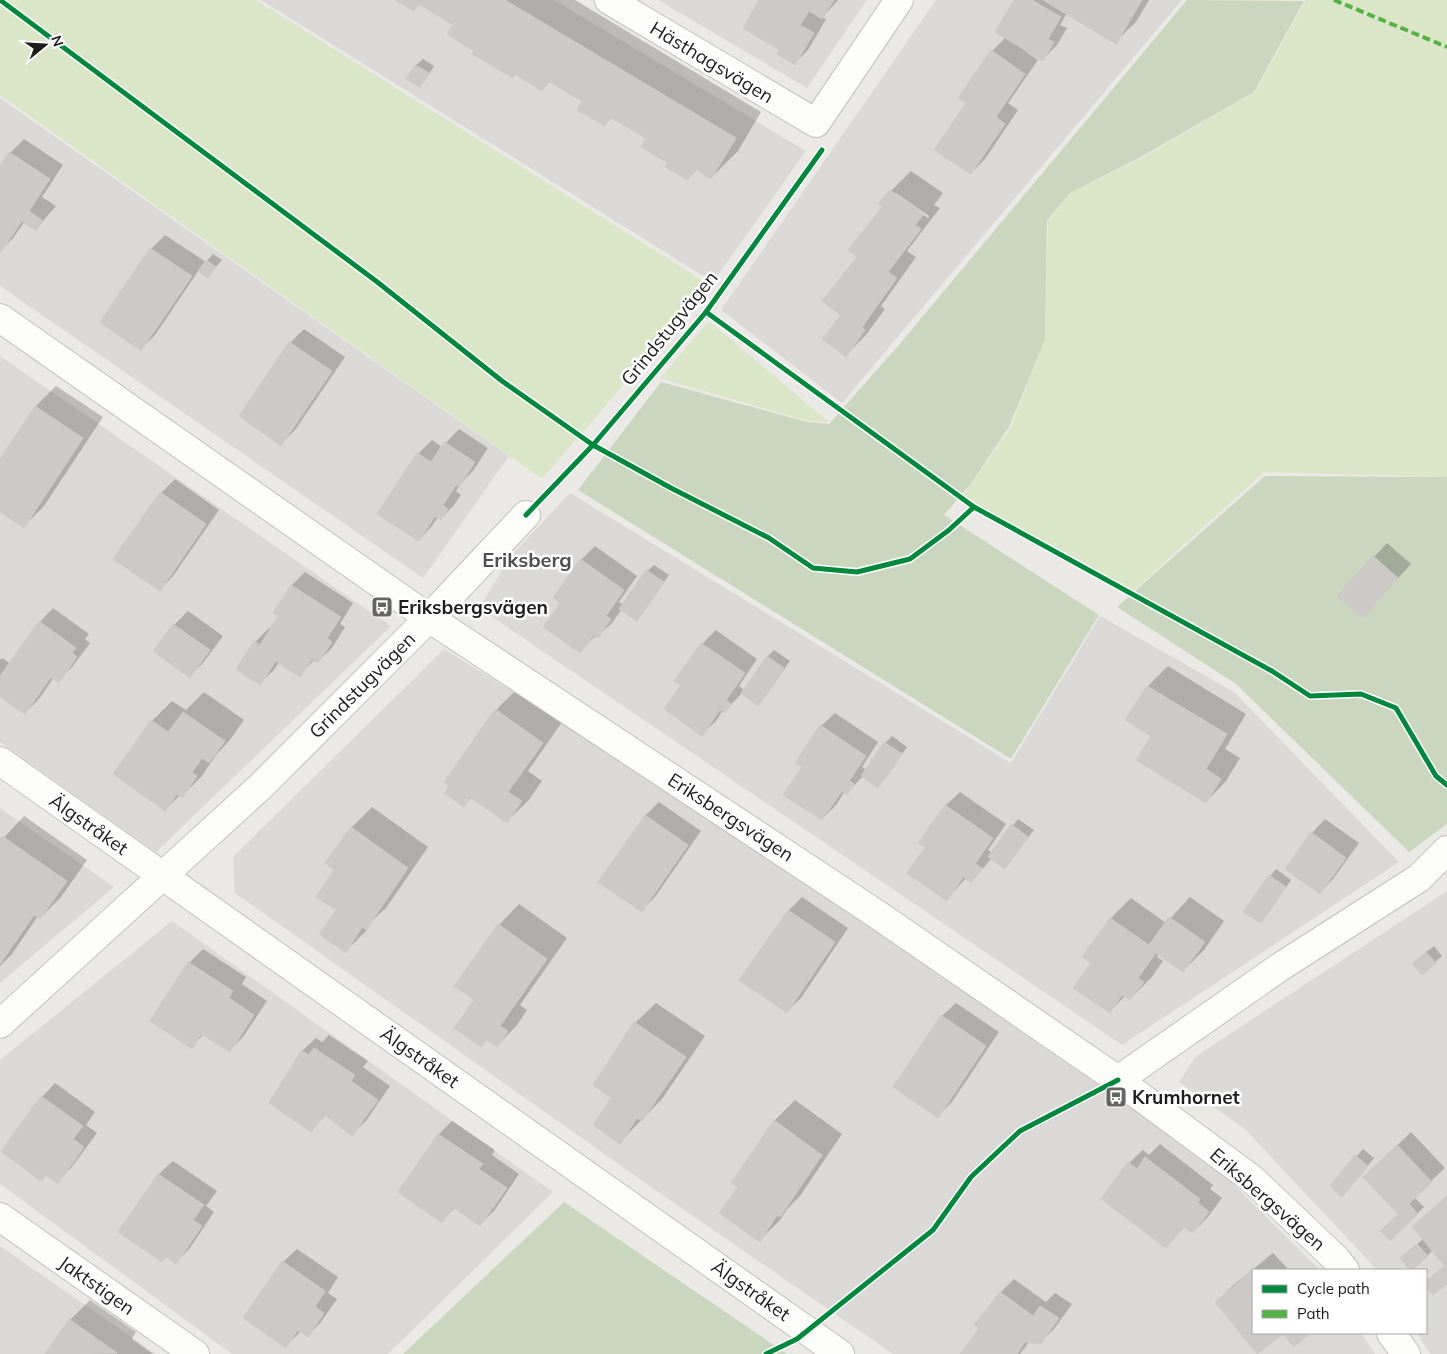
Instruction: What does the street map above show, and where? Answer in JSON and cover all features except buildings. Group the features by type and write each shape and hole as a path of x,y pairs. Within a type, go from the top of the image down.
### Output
{"street":[{"name":"Hästhagsvägen","path":"609,0 816,124 899,0"},
{"name":"Eriksbergsvägen","path":"0,318 429,618 875,913 1118,1080 1252,1179 1336,1258 1344,1269"},
{"name":"Grindstugvägen","path":"0,1024 261,786 429,618 526,515"},
{"name":"Älgstråket","path":"0,761 840,1354"},
{"path":"1118,1080 1280,967 1419,878 1447,850"},
{"name":"Jaktstigen","path":"0,1217 194,1354"},
{"path":"1392,1334 1406,1354"}],"shaded area":[{"path":"261,0 554,0 806,151 713,282"},
{"path":"658,0 867,0 807,88"},
{"path":"936,0 1182,0 842,403 721,310"},
{"path":"0,98 509,456 423,578 0,286"},
{"path":"0,356 391,626 156,852 0,742"},
{"path":"570,493 1011,763 1100,616 1234,692 1399,862 1122,1045 479,608 510,557"},
{"path":"444,649 646,774 942,972 1197,1148 1319,1269 1252,1269 1252,1334 1362,1334 1375,1354 893,1354 651,1187 235,893 233,857"},
{"path":"0,808 114,887 0,983"},
{"path":"1447,891 1447,1354 1430,1354 1418,1334 1427,1334 1427,1269 1376,1269 1246,1130 1179,1082 1195,1057"},
{"path":"172,921 553,1192 388,1354 232,1354 0,1184 0,1060"},
{"path":"0,1246 156,1354 0,1354"}],"green space":[{"path":"0,0 256,0 710,285 542,479 0,95"},
{"path":"1187,0 1304,1 1254,92 1141,157 1070,193 1047,221 1045,340 1009,427 970,485 944,515 1099,615 1011,759 578,490 661,382 807,422 829,424 898,346"},
{"path":"1306,0 1447,0 1447,477 1264,472 1131,593 963,496 1010,429 1045,340 1048,222 1070,193 1142,158 1255,92"},
{"path":"709,321 829,422 807,421 660,378"},
{"path":"1265,476 1447,477 1447,824 1409,852 1236,684 1117,607"},
{"path":"564,1202 787,1354 403,1354"}],"marked path":[{"path":"1334,0 1447,47"}],"cycle path":[{"path":"0,0 376,281 502,381 593,445 671,488 769,538 813,568 857,572 910,559 949,530 974,507 1272,671 1310,696 1361,694 1396,708 1436,776 1447,785"},
{"path":"526,515 593,445 706,312 822,150"},
{"path":"706,312 974,507"},
{"path":"766,1354 797,1339 933,1230 971,1177 1020,1131 1118,1080"}],"place":[{"name":"Eriksbergsvägen","path":"382,607"},
{"name":"Krumhornet","path":"1116,1097"}],"district":[{"name":"Eriksberg","path":"527,560"}]}
